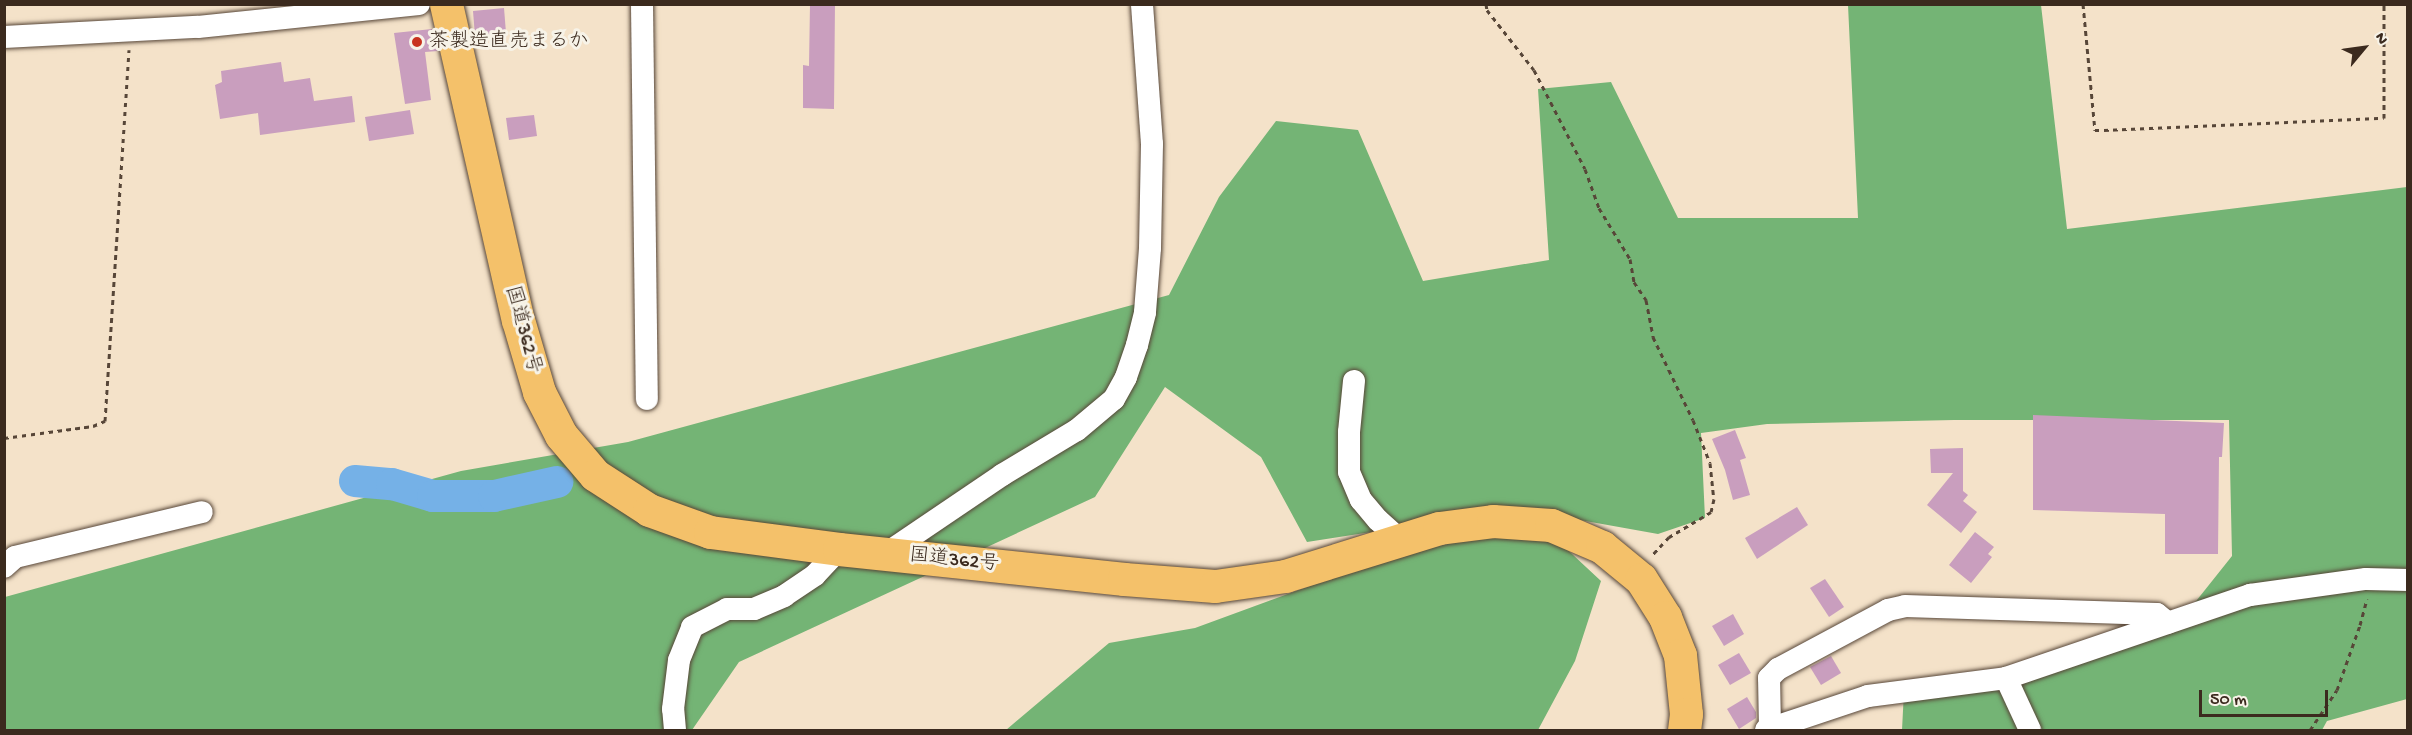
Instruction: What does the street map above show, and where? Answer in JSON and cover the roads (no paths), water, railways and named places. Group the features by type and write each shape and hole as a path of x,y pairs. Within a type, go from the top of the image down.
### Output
{"highway":[{"name":"国道362号","path":"446,4 518,320 539,392 561,435 595,475 649,510 710,532 839,549 1124,579 1215,586 1285,576 1439,528 1493,521 1551,525 1602,547 1641,579 1665,617 1680,655 1686,714 1684,730"}],"street":[{"path":"4,37 198,27 419,4"},
{"path":"642,4 648,399"},
{"path":"887,554 1002,475 1077,430 1114,399 1126,377 1137,345 1144,312 1150,248 1152,144 1142,4"},
{"path":"1354,381 1349,432 1349,472 1361,500 1401,541"},
{"path":"4,567 15,556 202,512"},
{"path":"675,730 673,709 679,660 692,627 727,609 754,609 784,596 814,575 839,549"},
{"path":"2168,623 2157,614 1905,606 1888,610 1778,669 1769,678 1768,729 1869,696 2006,678 2168,623 2250,595 2372,579 2408,580"},
{"path":"2006,678 2030,730"}],"waterway":[{"path":"355,481 392,484 433,496 494,496 557,482"}],"place":[{"name":"茶製造直売まるか","path":"417,42"}]}
